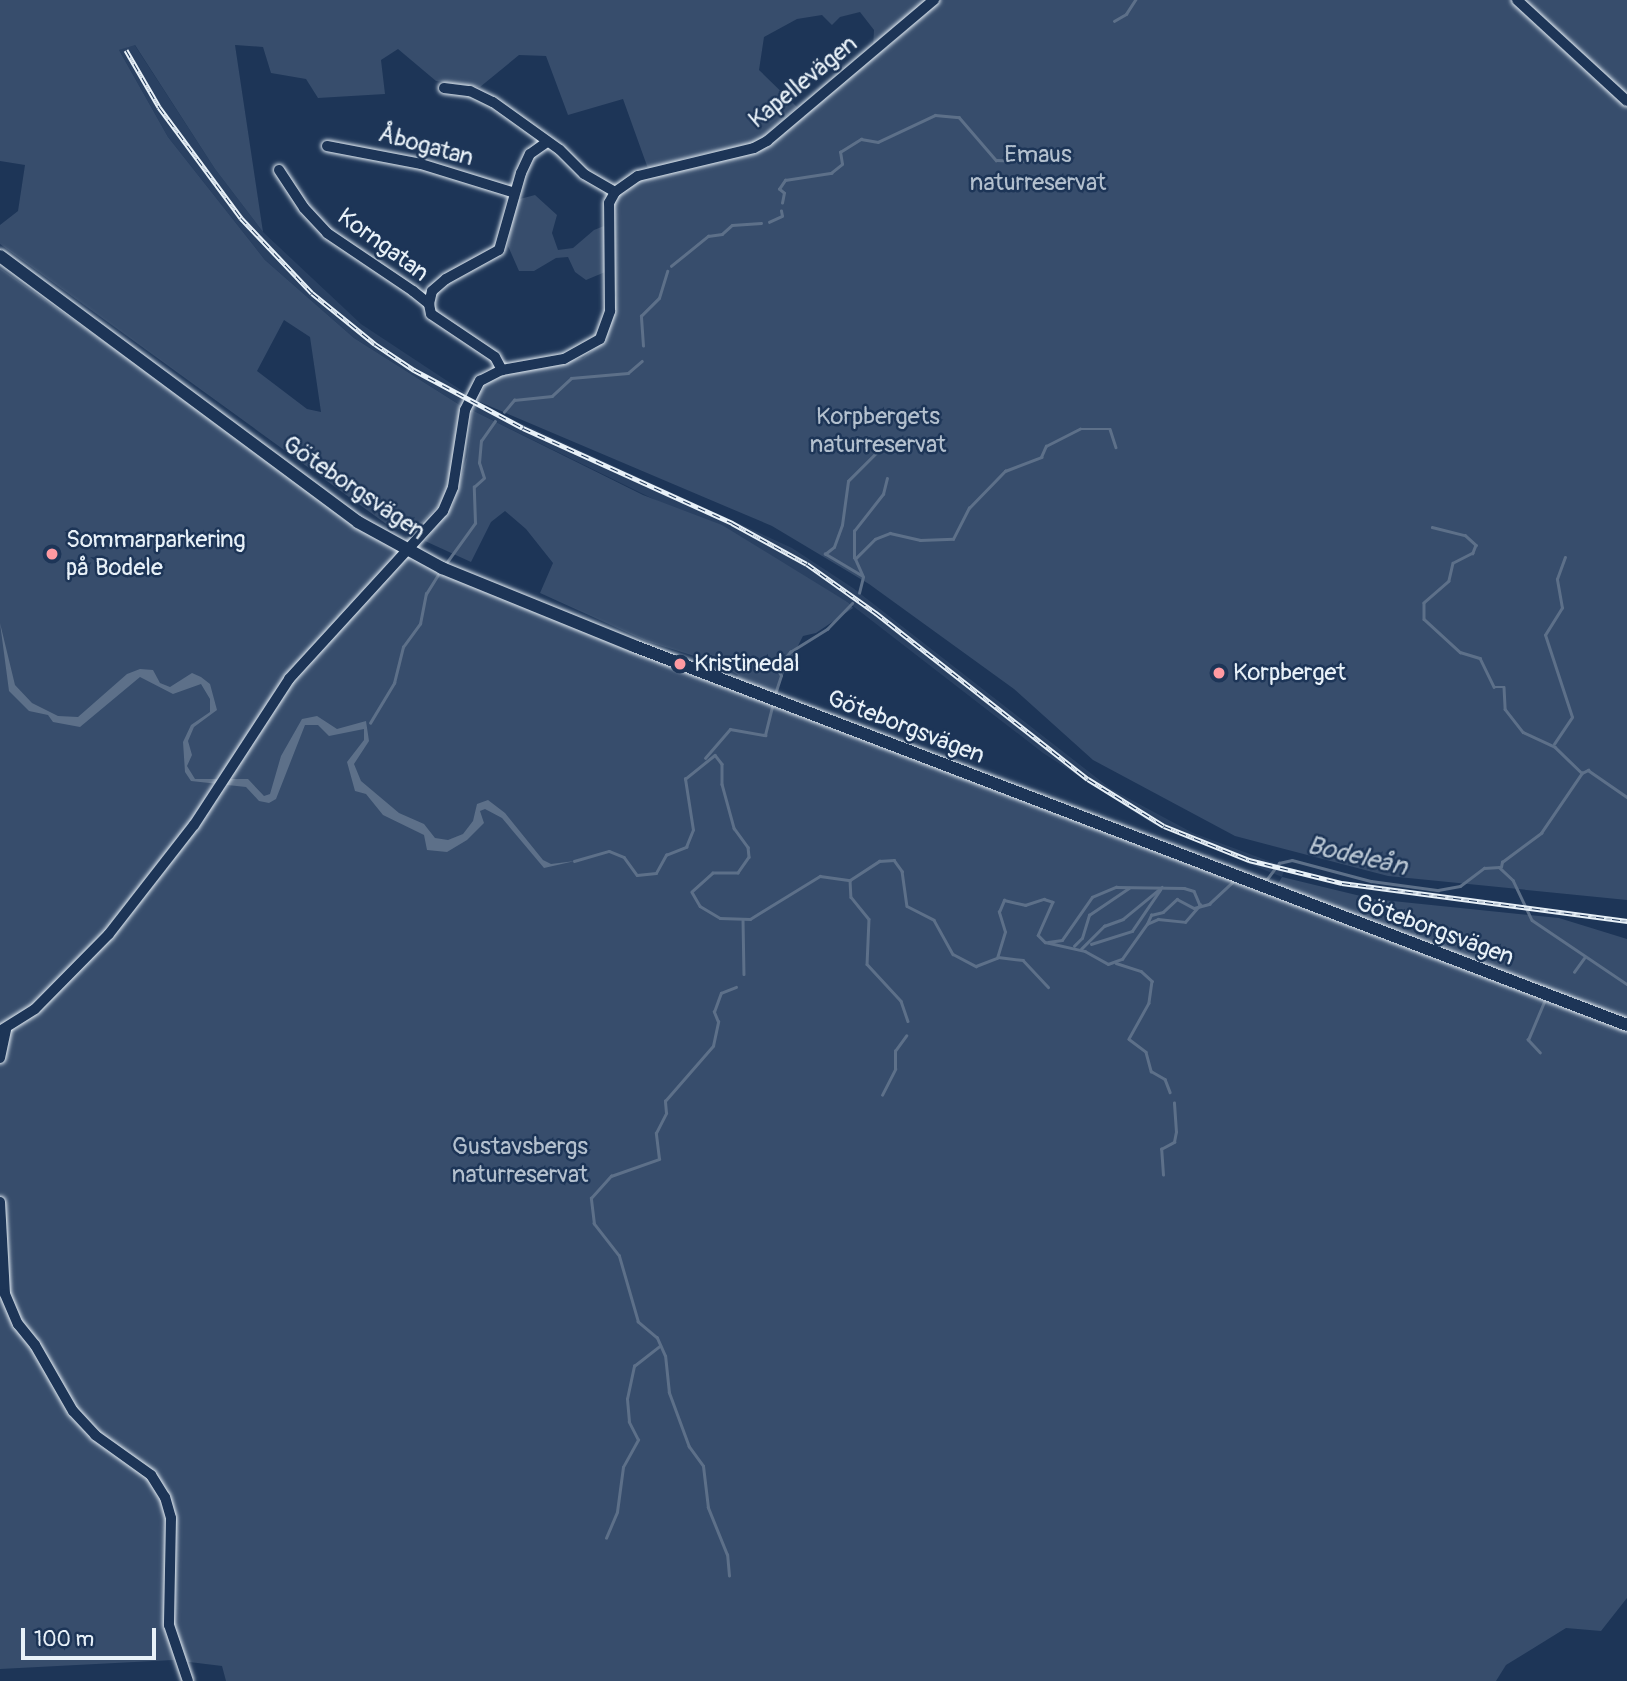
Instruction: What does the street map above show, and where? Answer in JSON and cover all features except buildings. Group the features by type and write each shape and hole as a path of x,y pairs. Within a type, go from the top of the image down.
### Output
{"street":[{"name":"Kapellevägen","path":"615,192 638,176 744,151 766,141 934,0"},
{"path":"1517,0 1627,101"},
{"path":"0,1058 3,1030 35,1009 109,934 214,792 322,638 407,551 449,501 468,400 485,375 564,359 586,351 604,333 611,279 608,203 615,192 584,174 547,142 493,102 470,91 444,88"},
{"path":"429,304 432,292 446,279 499,250 512,192 530,153 547,142"},
{"name":"Åbogatan","path":"327,146 421,163 512,192"},
{"name":"Korngatan","path":"279,170 304,208 327,233 429,304 431,314 495,357 502,370"},
{"name":"Göteborgsvägen","path":"0,256 347,514 407,551 539,609 1627,1025"},
{"path":"0,1202 5,1294 18,1324 35,1345 73,1411 95,1435 151,1475 165,1497 172,1518 169,1625 188,1681"}],"shaded area":[{"path":"134,44 215,169 263,232 361,324 467,394 463,407 354,338 265,260 168,137 119,50"},
{"path":"475,402 792,548 853,588 1111,789 1193,833 1285,867 1282,877 1153,824 1043,753 849,603 696,520 472,410"},
{"path":"0,623 15,685 32,703 58,716 78,717 127,674 140,669 153,670 160,683 170,687 192,673 210,684 217,710 194,727 188,741 192,755 187,766 195,779 248,779 264,796 270,794 281,756 302,719 317,716 337,729 366,721 369,741 354,764 361,781 399,813 424,824 435,838 448,840 463,834 473,821 477,804 488,800 505,813 543,860 551,864 575,861 544,868 502,818 485,809 480,811 484,823 467,840 447,852 427,850 424,835 383,815 366,794 355,791 347,762 364,740 364,729 329,736 318,725 305,725 276,799 269,803 259,801 246,787 191,781 185,772 183,742 191,725 210,712 210,699 201,684 173,694 140,677 80,727 53,722 48,715 29,711 9,691"}],"green space":[{"path":"0,0 926,0 873,48 874,30 860,12 840,17 832,25 822,15 797,19 764,37 759,70 797,107 757,142 682,159 677,169 741,156 890,45 940,0 1627,0 1627,900 1388,876 1235,836 1093,760 1014,689 869,584 772,526 475,400 489,381 503,374 583,358 606,340 616,294 610,270 586,280 575,272 568,257 556,258 534,271 519,271 508,246 516,200 535,195 557,215 552,233 558,250 573,248 594,230 614,222 612,202 625,187 651,177 623,99 568,115 546,56 519,55 480,87 436,81 398,49 381,60 385,94 318,98 306,79 271,73 263,47 235,45 263,232 215,169 135,45 119,50 168,137 265,260 354,338 463,407 445,499 418,527 405,531 389,526 0,244 0,225 18,211 25,165 0,161","holes":["284,320 310,337 321,412 307,409 257,371"]},
{"name":"Gustavsbergs naturreservat","path":"0,268 389,543 731,686 738,675 717,663 646,641 540,593 553,563 526,529 505,511 491,522 471,562 425,541 453,505 467,456 472,410 643,495 722,525 849,603 853,608 816,633 803,636 779,683 777,704 1272,894 1282,877 1373,899 1559,918 1627,939 1627,1598 1601,1631 1566,1628 1506,1665 1496,1681 226,1681 222,1666 173,1660 0,1669"}],"waterway":[{"path":"1114,21 1126,14 1135,0"},
{"path":"782,203 784,193 779,189 785,180 831,173 842,164 840,152 861,139 878,142 935,115 959,117 996,160 1023,161"},
{"path":"769,222 782,216 781,211"},
{"path":"671,266 708,236 722,234 732,225 761,223"},
{"path":"643,346 641,316 659,298 667,271"},
{"path":"504,412 514,400 552,396 571,378 628,373 642,361"},
{"path":"447,562 475,523 474,487 484,478 479,463 481,441 495,421"},
{"path":"859,593 863,577 855,559 875,539 890,533 920,540 953,539 969,508 1005,471 1041,457 1046,446 1080,429 1110,429 1116,447"},
{"path":"862,576 825,554 834,547 842,525 848,481 879,450"},
{"path":"854,558 854,531 883,494 887,478"},
{"path":"1432,527 1465,535 1476,545 1473,553 1453,563 1449,581 1424,603 1424,619 1460,652 1480,658 1494,687 1504,687 1505,709 1523,732 1555,747 1582,773"},
{"path":"1554,744 1572,717 1545,635 1562,608 1557,579 1565,557"},
{"path":"370,723 394,683 403,647 420,624 426,594 438,575"},
{"path":"776,691 781,676 777,668 790,652 827,629 852,603"},
{"path":"705,758 730,729 765,735 772,707"},
{"name":"Bodeleån","path":"574,861 609,851 624,857 637,875 656,873 666,855 686,847 693,830 685,779 715,755 722,764 722,784 734,828 748,847 749,857 738,873 713,873 692,892 700,906 720,918 750,919 820,876 850,880 879,861 894,860 902,871 907,906 934,920 953,954 976,966 997,958 1005,932 999,912 1004,900 1025,905 1044,899 1053,902 1038,935 1045,942 1085,951 1108,964 1122,959 1147,924 1158,919 1185,922 1200,905"},
{"path":"1501,867 1502,862 1541,833 1582,773 1588,770 1627,797"},
{"name":"Bodeleån","path":"1261,879 1267,879 1279,863 1292,860 1371,881 1438,890 1460,886 1484,868 1499,867 1513,880 1532,920 1627,984"},
{"name":"Bodeleån","path":"1242,875 1255,877"},
{"path":"850,880 851,897 869,919 867,964 901,1001 908,1021"},
{"path":"1147,924 1151,915 1163,912 1177,899 1194,908 1209,904 1234,881"},
{"path":"1048,942 1062,940 1092,897 1116,887 1184,888 1194,891 1200,905"},
{"path":"1081,949 1104,926 1123,919 1162,887"},
{"path":"1074,946 1082,938 1089,915 1129,888"},
{"path":"1091,944 1132,931 1160,890"},
{"path":"743,919 744,974"},
{"path":"998,957 1023,960 1048,987"},
{"path":"1574,972 1584,958"},
{"path":"1116,963 1141,971 1152,981 1149,1003 1129,1039 1146,1052 1151,1071 1165,1079 1170,1092"},
{"path":"729,1576 727,1555 708,1508 703,1466 689,1447 669,1393 665,1356 657,1338 638,1322 619,1256 594,1224 591,1198 611,1176 659,1159 656,1133 666,1113 665,1101 713,1046 718,1022 714,1012 721,993 736,987"},
{"path":"1540,1053 1528,1040 1544,1002"},
{"path":"882,1095 895,1069 895,1051 906,1036"},
{"path":"1163,1175 1161,1149 1174,1142 1176,1132 1174,1103"},
{"path":"606,1538 617,1512 623,1467 638,1440 629,1422 627,1399 634,1366 660,1346"}],"railway":[{"path":"126,50 159,107 241,218 312,293 375,344 414,370 523,428 732,523 807,564 876,613 1088,779 1164,826 1249,860 1342,883 1627,921"}],"place":[{"name":"Sommarparkering på Bodele","path":"52,554"},
{"name":"Kristinedal","path":"680,664"},
{"name":"Korpberget","path":"1219,673"}],"park label":[{"name":"Emaus naturreservat","path":"1038,169"},
{"name":"Korpbergets naturreservat","path":"878,431"}]}
